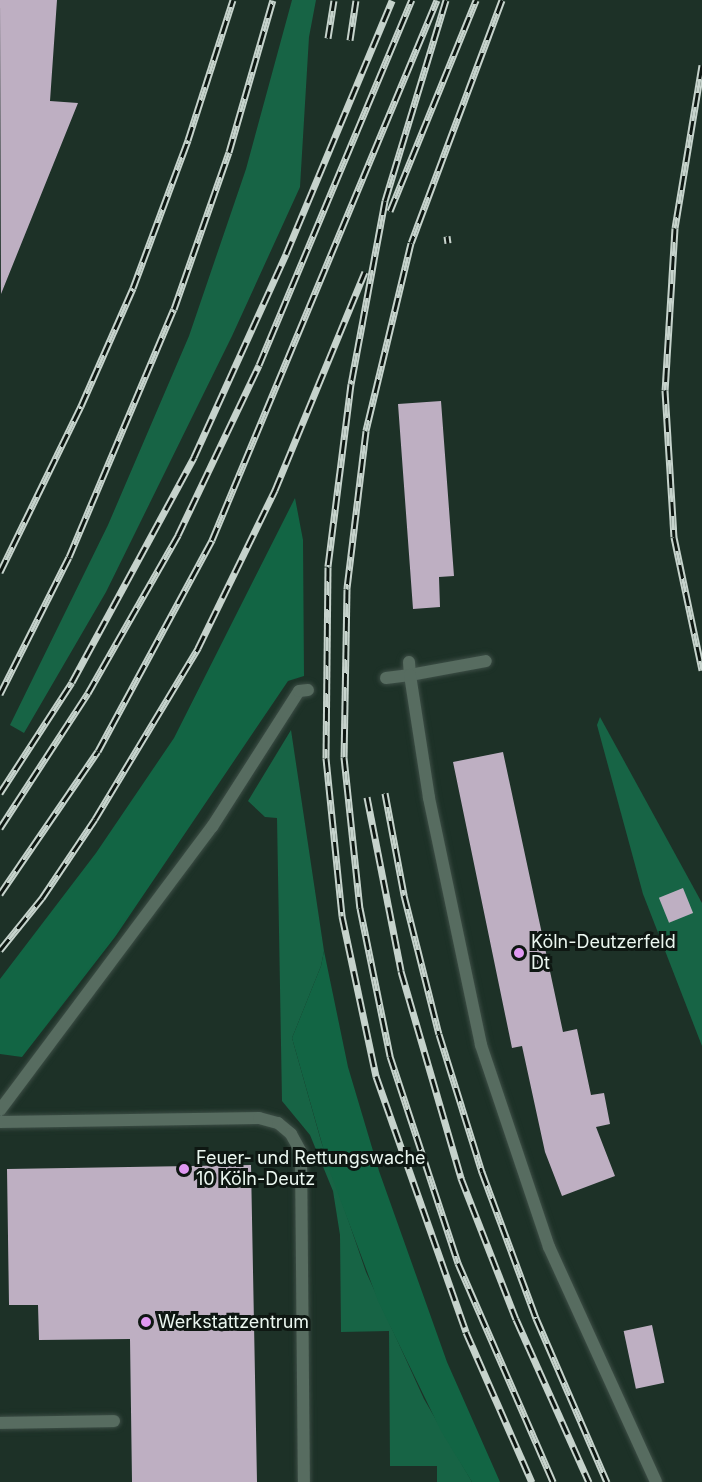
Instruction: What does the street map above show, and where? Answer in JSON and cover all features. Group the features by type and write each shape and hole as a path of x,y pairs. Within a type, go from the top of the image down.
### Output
{"lane":[{"path":"386,678 486,661"},
{"path":"410,662 429,798 481,1045 549,1247 656,1482"},
{"path":"0,1110 212,827 299,691 308,690"},
{"path":"0,1122 259,1118 278,1123 291,1134 301,1152 304,1482"},
{"path":"0,1423 114,1421"}],"green space":[{"path":"292,0 316,0 309,37 300,187 232,336 106,592 24,733 10,725 108,525 189,336 246,169"},
{"path":"295,498 303,540 304,676 288,681 115,937 22,1057 0,1054 0,979 96,853 174,738"},
{"path":"600,717 702,903 702,1046 643,894 597,725"},
{"path":"291,730 324,951 321,966 292,1038 321,1141 366,1272 424,1399 472,1482 437,1482 437,1466 390,1466 389,1331 341,1332 340,1235 333,1191 310,1135 282,1101 277,818 265,817 248,801"},
{"path":"324,951 348,1067 379,1171 447,1362 500,1482 472,1482 441,1431 378,1301 330,1172 292,1038 321,966"}],"building":[{"path":"0,0 57,0 50,101 78,103 1,294"},
{"path":"441,401 454,576 439,577 440,607 413,609 398,404"},
{"name":"Köln-Deutzerfeld Dt","path":"503,752 563,1032 577,1029 591,1095 604,1093 610,1124 596,1127 615,1176 562,1196 545,1152 522,1046 512,1048 453,762"},
{"path":"683,888 693,913 669,923 659,898"},
{"name":"Werkstattzentrum","path":"251,1165 257,1482 132,1482 130,1339 39,1340 38,1305 9,1305 7,1169"},
{"path":"652,1325 664,1383 636,1389 624,1331"}],"railway":[{"path":"0,572 81,406 133,288 188,140 233,0"},
{"path":"0,694 69,557 174,309 229,152 273,0"},
{"path":"328,38 334,0"},
{"path":"350,40 356,0"},
{"path":"0,793 72,682 194,457 286,254 392,0"},
{"path":"0,828 88,693 178,535 259,365 412,0"},
{"path":"0,894 98,751 212,540 437,0"},
{"path":"446,0 385,201 351,384 328,567 326,758 342,916 376,1076 466,1332 532,1482"},
{"path":"390,211 476,0"},
{"path":"502,0 411,243 366,431 347,589 344,757 360,908 390,1056 458,1263 553,1482"},
{"path":"702,65 675,228 665,390 674,537 702,670"},
{"path":"447,236 448,243"},
{"path":"0,950 42,898 95,819 198,648 275,490 365,272"},
{"path":"385,793 404,895 439,1034 482,1172 536,1318 607,1482"},
{"path":"367,797 401,971 461,1178 516,1319 589,1482"}],"place":[{"name":"Köln-Deutzerfeld Dt","path":"519,953"},
{"name":"Feuer- und Rettungswache 10 Köln-Deutz","path":"184,1169"},
{"name":"Werkstattzentrum","path":"146,1322"}]}
